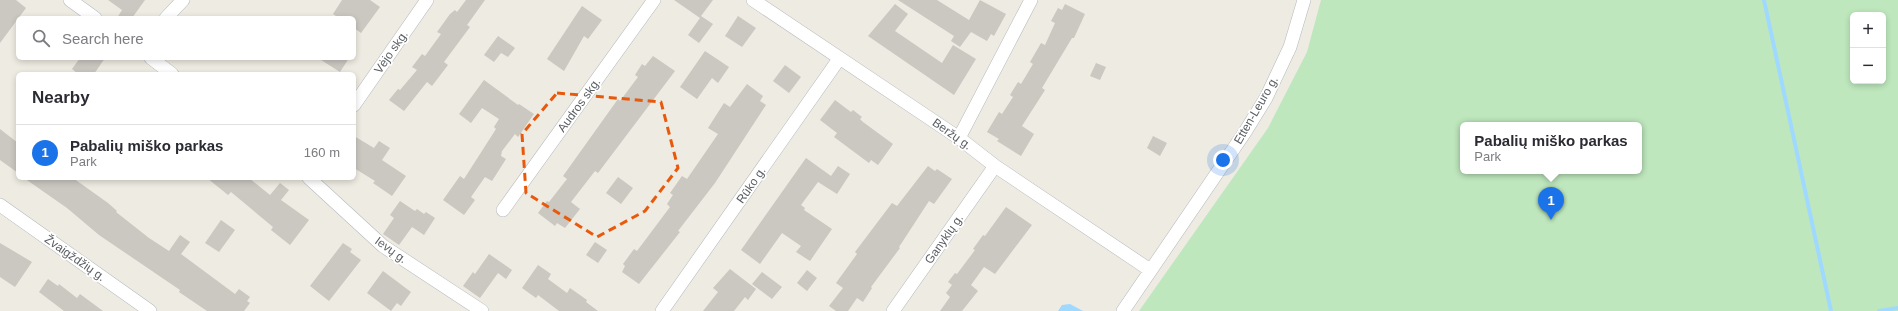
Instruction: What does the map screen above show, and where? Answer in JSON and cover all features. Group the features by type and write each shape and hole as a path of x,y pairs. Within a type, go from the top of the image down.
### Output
{"street":[{"path":"70,0 92,16"},
{"path":"168,16 183,0"},
{"name":"Vėjo skg.","path":"356,101 427,0"},
{"name":"Audros skg.","path":"503,210 654,0"},
{"name":"Beržų g.","path":"753,0 839,60 959,138 995,166 1150,270"},
{"path":"959,138 1031,0"},
{"name":"Etten-Leuro g.","path":"1123,311 1245,132 1266,98 1290,47 1304,0"},
{"path":"154,60 169,72"},
{"name":"Rūko g.","path":"662,311 839,60"},
{"name":"Ganyklų g.","path":"893,311 995,166"},
{"name":"Ievų g.","path":"311,180 383,246 482,311"},
{"name":"Žvaigždžių g.","path":"0,205 150,311"}],"highlighted area":[{"path":"557,93 661,102 678,168 645,211 597,237 526,193 522,134"}],"green space":[{"path":"1321,0 1898,0 1898,311 1139,311 1268,128 1307,52"}],"water":[{"path":"1070,304 1083,311 1058,311 1062,305"}],"building":[{"path":"0,0 16,0 26,8 20,16 16,16 16,21 0,43"},
{"path":"108,0 145,0 133,16 118,16 122,10"},
{"path":"342,0 370,0 380,7 361,33 356,29 356,16 336,16 333,14"},
{"path":"466,0 485,0 467,25 470,27 444,62 448,65 432,86 427,82 404,111 389,100 398,89 400,90 417,70 412,67 422,54 425,56 441,34 437,32 450,14 455,10 457,12"},
{"path":"674,0 713,0 701,16 713,24 699,43 688,35 700,18"},
{"path":"898,0 937,0 969,20 980,0 1006,14 994,36 991,34 987,41 971,32 960,47 951,41 954,36"},
{"path":"895,4 908,14 895,31 942,63 953,45 976,59 954,95 868,36"},
{"path":"1065,4 1085,14 1074,38 1072,38 1042,88 1045,90 1022,126 1034,134 1021,156 997,141 999,139 987,132 999,112 1002,114 1013,97 1010,95 1018,82 1021,84 1033,64 1030,62 1041,43 1045,45 1055,23 1051,21 1058,8 1062,10"},
{"path":"582,6 602,20 588,39 584,36 564,71 547,59"},
{"path":"738,16 756,28 742,47 725,36"},
{"path":"498,36 515,48 508,57 501,53 494,62 484,55"},
{"path":"705,51 729,67 718,83 712,78 697,99 680,87"},
{"path":"653,56 675,71 598,173 595,171 571,202 580,209 565,228 557,223 555,226 538,213 547,201 549,202 567,179 563,176 618,99 620,101 638,77 635,75 642,64 645,66"},
{"path":"79,60 104,60 95,72 76,72 72,69"},
{"path":"321,60 348,60 340,72"},
{"path":"1096,63 1106,67 1100,80 1090,76"},
{"path":"785,65 801,77 789,93 773,81"},
{"path":"484,80 518,105 519,104 534,114 518,137 515,134 502,151 501,156 506,159 492,181 485,177 471,197 475,200 464,215 443,200 460,176 464,179 496,129 494,127 499,119 482,108 471,123 459,114"},
{"path":"747,84 763,96 760,101 766,105 715,183 678,231 680,232 639,284 622,272 625,266 623,264 634,249 637,251 670,207 667,204 673,195 670,193 682,176 687,179 718,134 708,128 724,103 730,107"},
{"path":"835,100 851,112 853,110 862,117 860,119 863,122 893,144 878,165 871,160 869,163 834,137 837,133 820,120"},
{"path":"0,129 16,141 16,172 0,160"},
{"path":"1153,136 1167,143 1160,156 1147,148"},
{"path":"356,137 374,148 379,141 390,148 382,160 406,176 392,196 373,183 375,181 356,169"},
{"path":"806,158 831,176 838,166 850,174 837,194 818,182 801,205 805,208 804,210 832,229 810,261 796,252 801,246 782,233 760,264 741,250"},
{"path":"928,166 935,171 937,169 952,179 934,204 929,201 899,247 900,248 871,287 872,288 863,302 857,298 848,311 836,311 829,306 843,288 836,283 857,254 855,252 892,203 897,206"},
{"path":"618,177 633,188 621,204 606,193"},
{"path":"27,180 76,180 108,203 117,211 116,212 149,238 169,251 180,235 190,242 181,254 235,294 239,289 250,297 247,301 250,303 244,311 207,311 179,292 180,290 99,235 67,208"},
{"path":"209,180 251,180 270,195 280,183 289,190 281,200 309,220 290,245 271,230 273,227 231,192 228,195"},
{"path":"400,201 415,211 417,209 424,214 426,212 435,218 424,235 412,227 399,245 383,234 394,218 390,215"},
{"path":"1006,207 1032,225 995,274 984,267 971,285 978,291 962,311 940,311 950,297 946,293 952,285 948,282 955,273 957,274 975,250 973,249 983,235 985,236"},
{"path":"221,220 235,230 219,252 205,243"},
{"path":"595,242 607,250 598,263 586,255"},
{"path":"0,243 32,262 15,287 0,277"},
{"path":"343,243 352,249 350,252 361,260 329,301 310,286"},
{"path":"489,254 512,270 506,279 498,273 480,298 463,286 473,272 475,274"},
{"path":"538,265 551,274 548,279 567,293 570,288 587,300 586,302 598,311 559,311 538,295 536,298 522,288"},
{"path":"730,269 756,289 748,300 745,297 734,311 703,311 718,292 713,288"},
{"path":"807,270 817,278 807,291 797,283"},
{"path":"383,271 411,292 401,306 397,303 391,311 367,293"},
{"path":"762,272 782,287 772,299 752,284"},
{"path":"48,279 58,286 59,284 77,298 80,294 103,311 64,311 39,292"}],"waterway":[{"path":"1764,0 1831,311"},
{"path":"1879,311 1898,308"}],"place":[{"name":"Pabalių miško parkas","path":"1551,220"}]}
